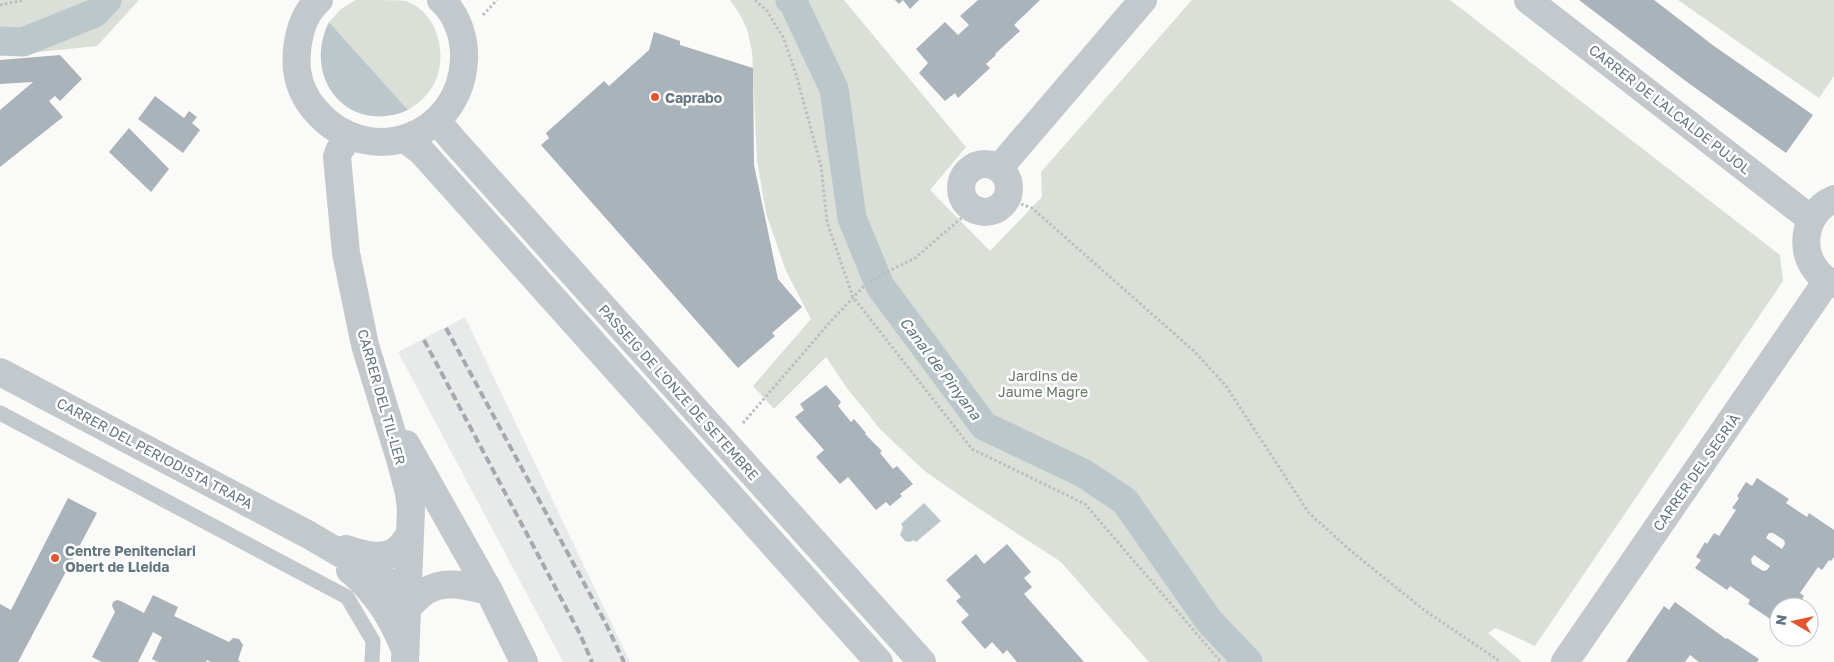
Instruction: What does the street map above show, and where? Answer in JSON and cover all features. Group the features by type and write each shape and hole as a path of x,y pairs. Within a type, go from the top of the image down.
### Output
{"street":[{"path":"293,0 302,26"},
{"path":"319,0 302,26 296,52 298,78 308,103 326,123 348,136 376,143 404,139 422,132 437,121 454,100 463,75 464,48 469,13 442,0"},
{"path":"999,168 1143,0"},
{"name":"CARRER DE L'ALCALDE PUJOL","path":"1528,0 1811,219"},
{"name":"PASSEIG DE L'ONZE DE SETEMBRE","path":"437,121 922,662"},
{"name":"CARRER DEL TIL·LER","path":"348,136 337,157 346,253 364,345 386,411 409,493 410,534 405,656"},
{"path":"404,139 422,152 879,662"},
{"path":"978,165 993,165 999,168 1005,174 1008,182 1010,191 1007,199 995,210 987,213 972,208 962,195 963,180 966,174 978,165"},
{"path":"1830,283 1816,272 1809,260 1806,246 1807,232 1811,219 1820,208 1834,199"},
{"name":"CARRER DEL SEGRIÀ","path":"1565,662 1830,283"},
{"name":"CARRER DEL PERIODISTA TRAPA","path":"0,372 310,535 394,585 408,598"},
{"path":"386,411 489,591 524,662"},
{"name":"CARRER DEL PERIODISTA TRAPA","path":"310,535 360,553 378,555 393,553 402,546 410,534"},
{"name":"CARRER DEL PERIODISTA TRAPA","path":"310,535 367,584 393,621 405,656"},
{"path":"408,598 444,585 461,584 489,591"}],"lane":[{"path":"0,413 347,597 373,641 372,662"}],"path":[{"path":"0,5 24,0"},
{"path":"469,13 497,0"},
{"path":"755,0 767,10 783,37 796,74 821,166 827,222 852,297 972,449 1085,504 1220,662"},
{"path":"1007,199 1032,208 1194,351 1226,386 1309,514 1350,551 1424,610 1501,662"},
{"path":"742,425 852,297 882,274 915,258 972,208"}],"shaded area":[{"path":"329,22 408,110 387,116 367,115 350,109 336,97 326,82 321,63 322,43"},
{"path":"465,317 630,662 563,662 398,352"},
{"path":"924,503 941,521 916,542 914,540 910,542 905,541 900,535 903,527 901,524"}],"green space":[{"path":"0,0 139,0 97,46 0,56"},
{"path":"356,0 406,1 418,7 434,27 440,52 437,78 426,95 408,110 329,22 341,9"},
{"name":"Jardins de Jaume Magre","path":"730,0 844,0 966,147 930,190 990,251 1042,197 1041,172 1192,0 1450,0 1780,255 1783,281 1535,646 1496,628 1488,633 1522,662 1149,662 1061,562 926,472 902,450 879,428 849,391 826,357 774,409 753,386 811,319 786,271 766,213 757,160 752,51 747,29"},
{"path":"1678,0 1834,0 1834,76 1819,98"}],"building":[{"path":"895,0 903,0 899,4"},
{"path":"903,0 919,0 910,9"},
{"path":"978,0 1040,0 1014,25 1020,31 986,64 990,68 958,98 955,93 945,101 919,73 928,63 916,49 945,22 958,35 969,25 960,16"},
{"path":"1579,0 1654,0 1714,46 1813,115 1786,153 1687,82"},
{"path":"654,32 680,41 680,45 753,68 754,165 778,279 802,307 772,333 775,336 738,368 541,145 549,138 546,133 604,81 609,86 649,50"},
{"path":"60,55 82,79 60,101 55,96 49,101 63,117 0,167 0,110 33,82 0,84 0,60"},
{"path":"155,96 184,118 189,111 197,117 192,123 200,130 183,153 138,119"},
{"path":"129,128 169,169 151,192 109,152"},
{"path":"826,385 841,402 838,406 851,422 854,419 865,434 882,451 880,453 893,469 897,466 913,484 900,494 902,496 890,506 886,502 876,510 848,477 840,484 816,457 824,450 795,417 804,410 800,404"},
{"path":"1757,478 1789,499 1786,503 1807,517 1809,513 1834,530 1834,557 1831,561 1829,560 1822,570 1818,567 1800,593 1803,597 1769,597 1769,618 1748,604 1750,600 1730,586 1727,590 1695,568 1701,560 1696,557 1705,542 1707,544 1714,533 1719,536 1736,510 1732,508 1746,482 1752,486","holes":["1769,533 1773,533 1784,540 1785,544 1782,549 1766,538","1754,555 1770,566 1767,570 1763,571 1752,564 1751,559"]},
{"name":"Centre Penitenciari Obert de Lleida","path":"68,498 97,513 18,662 0,662 0,604 11,610"},
{"path":"1007,544 1031,572 1024,578 1032,587 1024,594 1084,662 1017,662 1007,650 1003,654 992,642 985,649 961,622 969,615 956,601 961,597 946,580 976,554 984,564"},
{"path":"153,595 178,607 174,616 229,642 233,638 239,639 243,645 238,660 241,662 211,662 207,660 206,662 158,662 152,659 162,637 153,632 138,662 102,662 92,657 115,612 112,606 113,602 121,601 144,613"},
{"path":"1675,602 1726,639 1759,659 1757,662 1699,662 1690,655 1685,662 1626,662 1664,606 1669,610"}],"waterway":[{"name":"Canal de Pinyana","path":"0,41 23,42 95,13 107,0"},
{"name":"Canal de Pinyana","path":"790,0 793,2 834,89 852,218 880,286 984,426 1083,473 1125,501 1209,621 1248,662"}],"railway":[{"path":"446,328 605,622 624,662"},
{"path":"424,340 580,634 592,662"}],"place":[{"name":"Caprabo","path":"655,97"},
{"name":"Centre Penitenciari Obert de Lleida","path":"55,558"}]}
